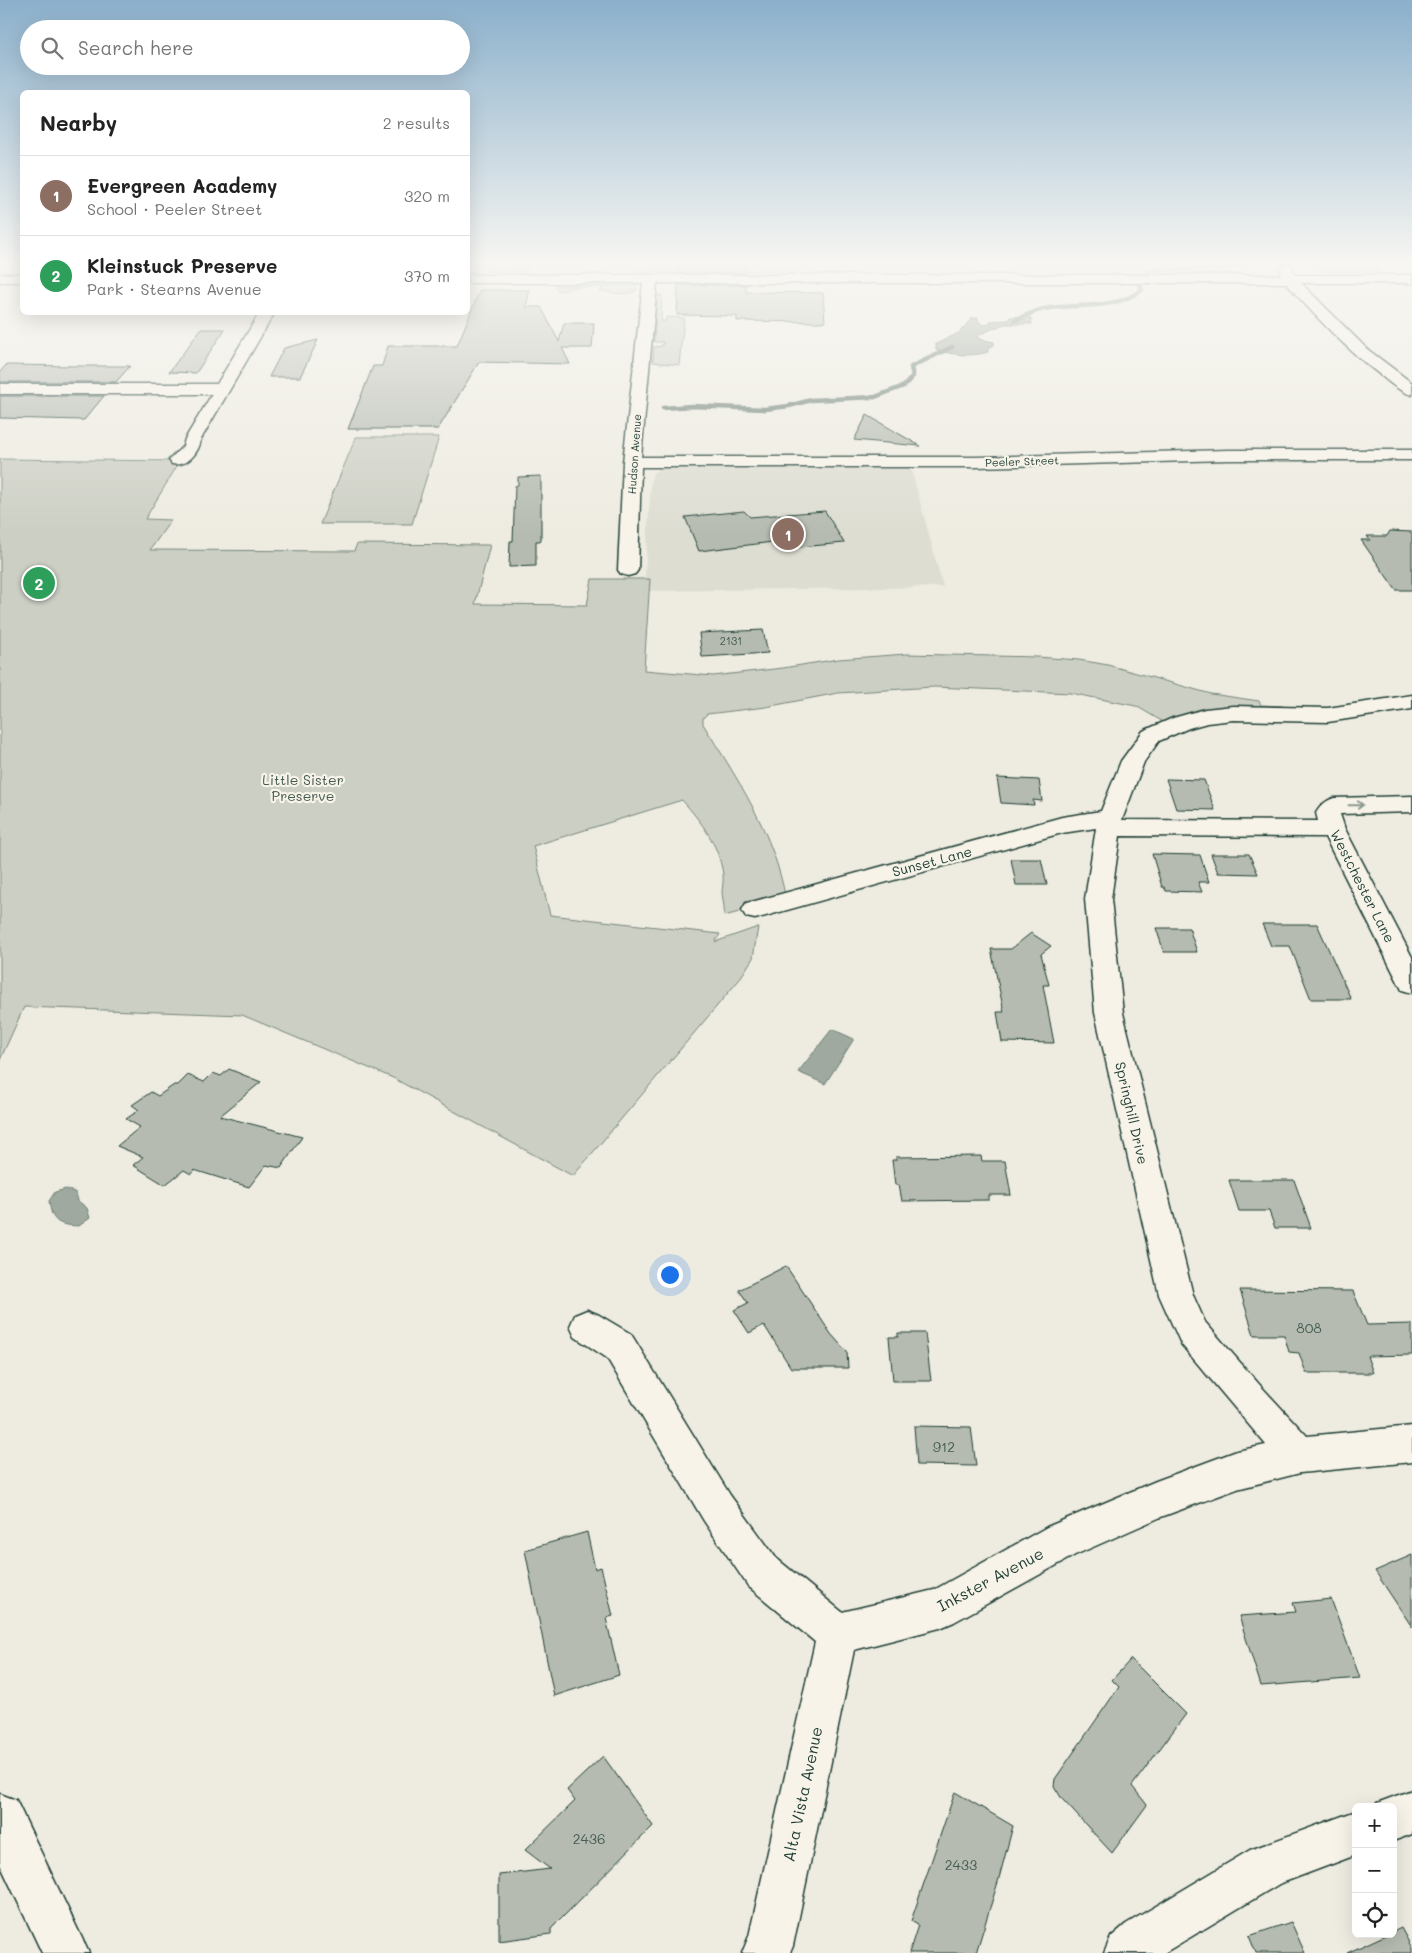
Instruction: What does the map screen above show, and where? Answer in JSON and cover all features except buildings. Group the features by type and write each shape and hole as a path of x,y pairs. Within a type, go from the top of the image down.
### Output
{"street":[{"path":"178,460 191,448 193,439 243,353"},
{"name":"Hudson Avenue","path":"628,570 632,462 643,353"},
{"path":"1361,353 1412,390"},
{"path":"0,390 222,389"},
{"name":"Peeler Street","path":"632,462 976,462 1218,456 1412,455"},
{"name":"Springhill Drive","path":"1300,1455 1192,1333 1176,1294 1108,1014 1098,899 1110,823 1133,761 1151,736 1181,723 1205,716 1233,713 1328,715 1412,702"},
{"name":"Westchester Lane","path":"1412,804 1334,806 1328,813 1333,829 1412,983"},
{"name":"Sunset Lane","path":"755,910 1062,825 1110,823 1333,829"},
{"path":"587,1326 619,1346 717,1508 762,1572 837,1634"},
{"name":"Inkster Avenue","path":"837,1634 940,1608 1062,1541 1156,1500 1237,1470 1300,1455 1412,1444"},
{"name":"Alta Vista Avenue","path":"765,1953 770,1946 837,1634"},
{"path":"1397,1818 1412,1812"},
{"path":"0,1816 66,1953"},
{"path":"1127,1953 1142,1940 1266,1866 1352,1834"}],"shaded area":[{"path":"950,353 981,353 976,354"},
{"path":"911,468 943,587 644,591 651,480 653,473 659,469"},
{"path":"832,1029 854,1039 825,1084 798,1072"},
{"path":"66,1189 76,1193 78,1201 87,1208 90,1218 79,1226 61,1223 52,1214 49,1201 55,1192"}],"green space":[{"path":"654,353 680,353 679,365 653,362"},
{"path":"356,437 439,437 412,524 320,524"},
{"name":"Little Sister Preserve","path":"0,459 180,461 145,519 171,520 150,550 354,551 357,544 490,545 475,604 587,605 592,579 650,579 644,670 713,676 839,659 906,654 1037,657 1079,660 1108,665 1211,694 1259,701 1261,705 1283,706 1287,714 1170,726 1136,706 1070,693 934,687 838,693 766,707 707,714 703,718 703,724 741,787 764,830 773,852 786,900 724,916 721,863 708,834 682,800 533,846 550,915 720,934 715,942 758,927 753,958 739,980 573,1176 393,1078 242,1015 24,1007 0,1060"}],"waterway":[{"path":"663,408 692,406 765,409 789,406 811,400 875,397 904,386 913,376 911,367 939,353"}],"place":[{"name":"Evergreen Academy","path":"788,534"},
{"name":"Kleinstuck Preserve","path":"39,583"}]}
